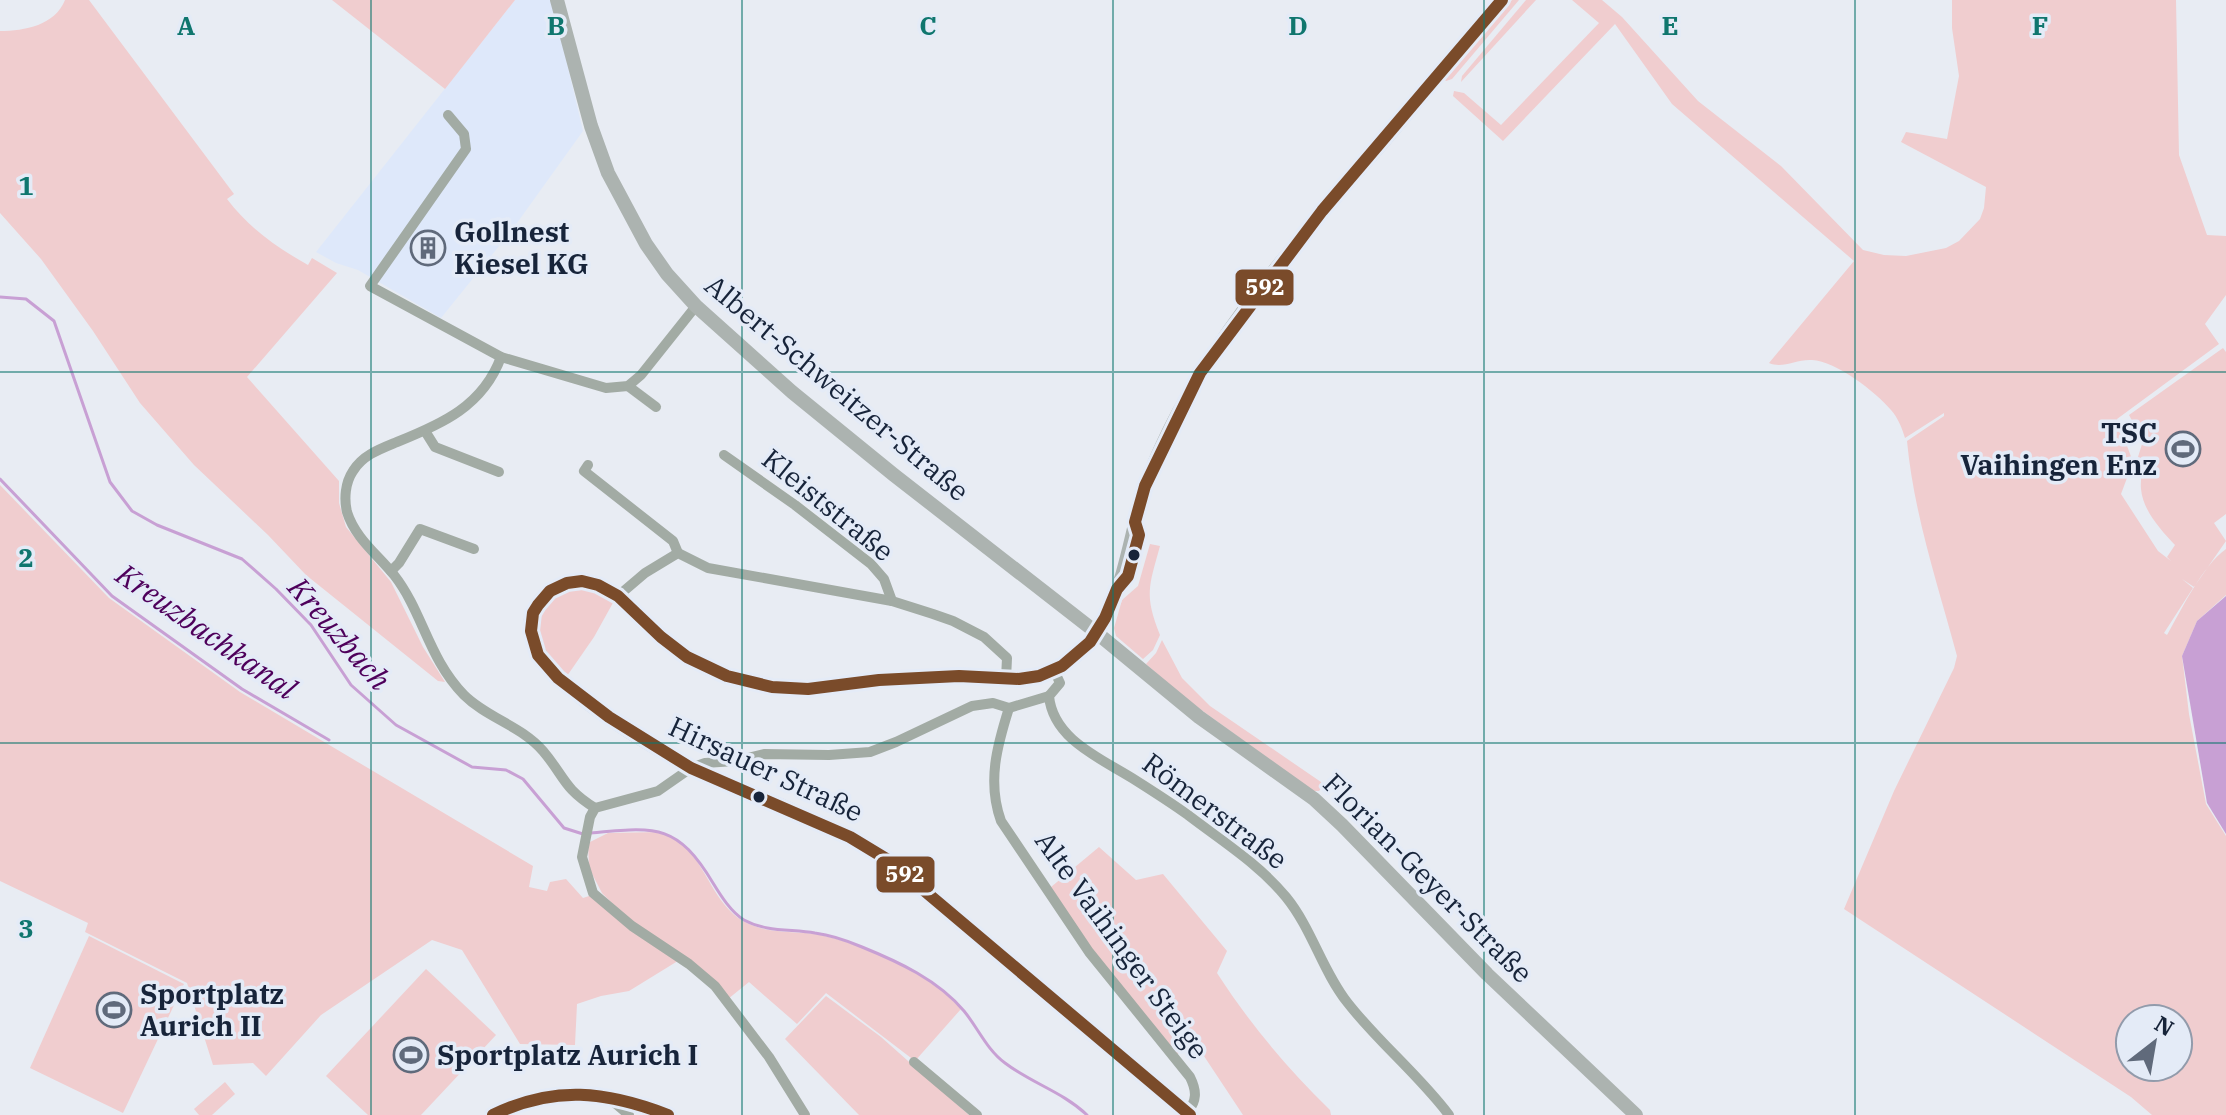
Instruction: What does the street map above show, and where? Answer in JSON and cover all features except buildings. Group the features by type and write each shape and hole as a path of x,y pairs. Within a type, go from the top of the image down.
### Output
{"main road":[{"name":"Albert-Schweitzer-Straße","path":"557,0 591,126 608,173 652,253 696,306 841,432 1097,633"},
{"path":"1097,633 1116,594 1150,475 1200,373 1322,211 1502,0"},
{"name":"Hirsauer Straße","path":"1097,633 1077,655 1054,670 1030,678 904,678 808,689 758,685 727,676 687,657 618,596 590,582 558,586 543,598 533,613 531,631 533,643 546,667 609,717 691,768 837,831 888,860 1184,1113"},
{"name":"Florian-Geyer-Straße","path":"1097,633 1199,717 1321,805 1487,974 1636,1115"},
{"path":"493,1115 534,1099 573,1094 605,1095 668,1115"}],"street":[{"path":"448,115 464,134 466,149 370,286 501,357 606,388 628,386 672,339 696,306"},
{"path":"501,357 490,382 469,406 425,431 368,455 360,462 348,481 346,503 352,524 391,571 408,597 438,661 465,695 542,750 567,787 593,812"},
{"path":"628,386 656,407"},
{"path":"425,431 435,447 499,472"},
{"name":"Kleiststraße","path":"724,455 871,564 884,579 892,601"},
{"path":"588,465 584,471 673,541 678,553 708,568 892,601 953,621 984,637 1007,658 1006,679"},
{"path":"391,571 420,529 474,549"},
{"path":"618,596 645,573 678,553"},
{"path":"593,812 658,791 691,768 705,763 735,761 764,754 870,752 972,706 993,703 1009,708 1049,696 1060,683 1054,670"},
{"name":"Römerstraße","path":"1049,696 1050,706 1059,723 1073,741 1177,808 1253,864 1287,898 1329,977 1345,1000 1369,1030 1429,1089 1449,1115"},
{"name":"Alte Vaihinger Steige","path":"1009,708 995,767 995,803 1001,821 1089,952 1190,1077 1196,1095 1194,1105 1184,1113"},
{"path":"593,812 582,857 593,893 632,926 689,964 715,986 769,1057 805,1115"},
{"path":"914,1062 977,1115"},
{"path":"605,1095 629,1115"}],"shaded area":[{"path":"65,0 89,0 234,194 227,199 244,219 308,265 312,258 337,273 247,377 339,481 339,503 346,527 391,582 423,647 445,682 438,681 306,575 194,465 140,403 41,259 0,213 0,31 19,30 47,21"},
{"path":"332,0 515,0 445,89"},
{"path":"515,0 552,0 583,131 512,230 441,318 358,270 316,252"},
{"path":"1512,0 1519,0 1452,79 1446,81 1445,80"},
{"path":"1526,0 1536,0 1461,82 1462,76"},
{"path":"1572,0 1602,0 1622,17 1698,101 1781,166 1863,250 1906,256 1946,248 1959,241 1980,219 1984,208 1986,187 1901,142 1906,132 1947,139 1959,76 1952,28 1952,0 2176,0 2179,155 2207,235 2226,236 2226,295 2205,324 2219,344 2117,419 2133,462 2121,494 2158,551 2171,561 2167,557 2175,545 2154,520 2142,497 2138,457 2143,441 2129,415 2223,348 2226,352 2226,514 2214,523 2226,541 2207,569 2226,549 2226,595 2197,621 2182,656 2206,804 2226,836 2226,1115 2152,1115 2131,1097 1844,909 1894,791 1957,656 1921,523 1907,441 1944,413 1905,438 1898,420 1884,403 1844,372 1812,360 1779,365 1769,363 1854,261 1672,104 1615,24 1503,141 1453,96 1454,91 1464,93 1501,125 1599,23","holes":["2182,579 2194,587 2196,584 2167,635 2164,633 2193,588"]},
{"path":"0,485 109,598 240,692 533,866 529,887 547,891 550,882 566,879 583,898 592,895 681,959 629,991 577,1004 575,1045 520,1044 462,950 432,940 321,1015 266,1076 253,1063 213,1065 187,983 85,932 88,923 0,881"},
{"path":"1150,544 1160,546 1150,600 1160,635 1153,650 1143,659 1116,636 1114,628 1122,600 1138,586"},
{"path":"579,587 593,589 614,601 567,676 546,652 540,625 550,602 562,593"},
{"path":"2226,596 2226,834 2207,803 2182,656 2197,621"},
{"path":"1162,640 1182,678 1210,706 1321,782 1323,786 1319,791 1313,791 1182,696 1146,664"},
{"path":"661,832 683,844 725,905 743,921 769,930 829,937 862,948 927,980 961,1009 915,1061 826,993 797,1024 749,982 728,999 617,908 602,893 589,868 588,843 608,833"},
{"path":"1099,847 1136,880 1163,874 1227,951 1217,973 1230,992 1270,1045 1330,1110 1331,1115 1243,1115 1196,1044 1177,1054 1092,950 1051,887"},
{"name":"Sportplatz Aurich II","path":"89,936 184,984 123,1113 30,1068"},
{"name":"Sportplatz Aurich I","path":"426,969 496,1035 421,1115 368,1115 326,1076"},
{"path":"826,996 881,1037 969,1115 859,1115 785,1039"},
{"path":"225,1082 235,1094 212,1115 199,1115 194,1109"}],"waterway":[{"name":"Kreuzbach","path":"0,297 26,299 54,321 110,482 132,511 157,525 242,559 311,625 351,685 396,725 472,767 506,770 523,779 564,828 583,834"},
{"name":"Kreuzbachkanal","path":"0,479 112,596 242,689 329,740"},
{"name":"Kreuzbach","path":"591,833 632,830 663,833 688,849 727,903 744,920 770,928 839,938 917,973 954,1000 999,1058 1087,1115"}],"transit line":[{"name":"592","path":"1190,1115 888,860 850,837 691,768 609,717 558,678 538,655 531,631 533,613 550,591 567,583 582,581 598,585 618,596 687,657 727,676 772,687 808,689 879,680 959,676 1019,679 1039,676 1062,666 1090,642 1105,618 1117,589 1128,576 1139,535 1135,522 1145,486 1200,373 1322,211 1502,0"},
{"name":"592","path":"493,1115 515,1105 559,1095 623,1101 668,1115"}],"place":[{"name":"Gollnest Kiesel KG","path":"428,248"},
{"name":"TSC Vaihingen Enz","path":"2183,449"},
{"name":"Sportplatz Aurich II","path":"114,1010"},
{"name":"Sportplatz Aurich I","path":"411,1055"}]}
